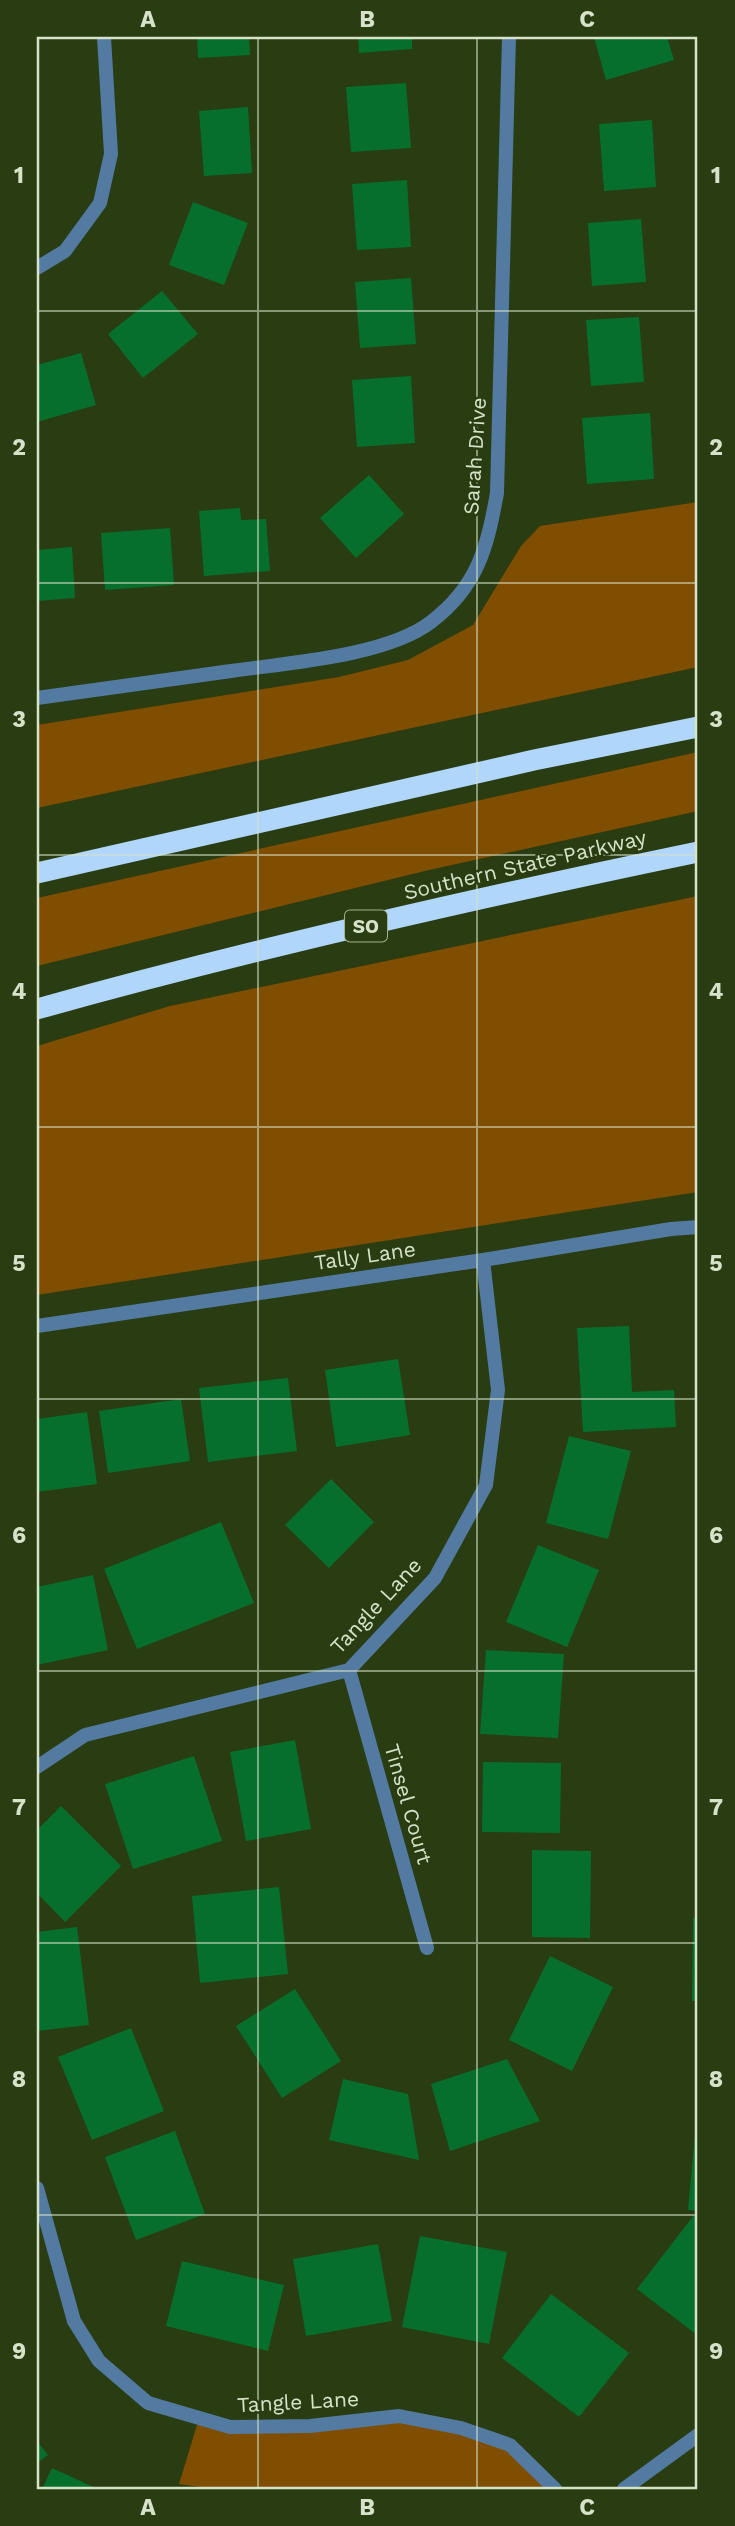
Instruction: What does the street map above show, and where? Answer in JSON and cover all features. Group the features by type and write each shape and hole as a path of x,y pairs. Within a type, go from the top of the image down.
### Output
{"highway":[{"path":"37,873 534,760 698,727"},
{"name":"Southern State Parkway","path":"37,1009 188,967 698,852"}],"street":[{"path":"37,268 65,251 100,203 111,154 104,37"},
{"name":"Sarah Drive","path":"37,698 331,657 393,641 430,622 463,591 489,540 497,494 509,37"},
{"name":"Tally Lane","path":"37,1326 698,1227"},
{"name":"Tangle Lane","path":"37,1767 85,1735 349,1670 435,1578 486,1485 498,1390 484,1260"},
{"name":"Tinsel Court","path":"349,1670 426,1948"},
{"name":"Tangle Lane","path":"37,2188 74,2321 99,2361 148,2403 230,2427 310,2426 399,2416 461,2428 510,2445 555,2489"},
{"path":"624,2489 698,2435"}],"shaded area":[{"path":"698,502 698,667 37,808 37,725 339,677 408,660 473,625 521,546 540,526"},
{"path":"698,752 698,811 429,870 37,966 37,898"},
{"path":"698,896 698,1192 37,1295 37,1046 170,1006"},
{"path":"399,2420 461,2431 508,2449 550,2489 213,2489 179,2484 197,2425 306,2429"}],"building":[{"path":"197,37 249,37 250,55 198,58"},
{"path":"358,37 412,37 412,49 359,53"},
{"path":"594,37 667,37 674,60 606,80"},
{"path":"406,83 411,148 351,152 346,87"},
{"path":"248,107 252,173 204,176 199,111"},
{"path":"652,120 656,187 604,191 599,124"},
{"path":"407,180 411,247 357,250 352,184"},
{"path":"193,202 248,223 224,285 169,265"},
{"path":"641,219 646,282 592,286 588,223"},
{"path":"411,278 416,344 360,348 355,282"},
{"path":"162,291 198,334 143,378 108,334"},
{"path":"639,317 644,382 591,386 586,320"},
{"path":"81,353 96,405 37,422 37,365"},
{"path":"411,376 415,443 357,447 352,380"},
{"path":"650,413 654,479 587,484 582,418"},
{"path":"369,475 404,514 356,558 320,518"},
{"path":"240,508 241,520 266,519 270,571 204,576 199,511"},
{"path":"170,528 174,585 105,590 101,533"},
{"path":"72,547 75,598 37,601 37,550"},
{"path":"629,1326 632,1392 674,1390 676,1427 583,1432 577,1328"},
{"path":"398,1359 410,1435 336,1447 325,1370"},
{"path":"288,1378 297,1451 208,1462 199,1388"},
{"path":"181,1399 190,1461 108,1473 99,1411"},
{"path":"87,1412 97,1484 37,1492 37,1419"},
{"path":"569,1436 631,1451 608,1539 546,1523"},
{"path":"331,1479 374,1522 329,1568 285,1525"},
{"path":"221,1522 254,1603 137,1649 104,1569"},
{"path":"538,1545 599,1570 567,1647 506,1622"},
{"path":"93,1575 108,1650 37,1665 37,1587"},
{"path":"486,1650 564,1654 558,1738 480,1734"},
{"path":"295,1740 311,1829 246,1841 230,1752"},
{"path":"194,1756 222,1841 133,1869 105,1784"},
{"path":"483,1762 561,1763 560,1833 482,1832"},
{"path":"61,1806 121,1866 65,1922 37,1893 37,1830"},
{"path":"532,1850 591,1851 590,1938 532,1937"},
{"path":"279,1887 288,1974 200,1983 192,1896"},
{"path":"693,1918 698,1918 698,2001 692,2001"},
{"path":"77,1927 89,2025 37,2031 37,1932"},
{"path":"550,1956 613,1987 572,2071 509,2040"},
{"path":"295,1989 341,2061 282,2098 236,2026"},
{"path":"131,2028 164,2111 92,2140 58,2057"},
{"path":"507,2059 540,2121 450,2151 431,2084"},
{"path":"343,2079 408,2094 419,2160 329,2140"},
{"path":"698,2124 698,2211 688,2210"},
{"path":"175,2131 205,2214 136,2240 105,2157"},
{"path":"694,2215 698,2218 697,2335 637,2289"},
{"path":"420,2236 507,2252 489,2344 402,2327"},
{"path":"378,2244 392,2321 306,2336 293,2259"},
{"path":"182,2261 284,2285 268,2351 166,2326"},
{"path":"551,2294 629,2353 579,2417 502,2358"},
{"path":"37,2441 48,2455 37,2463"},
{"path":"52,2468 98,2489 42,2489"}]}
